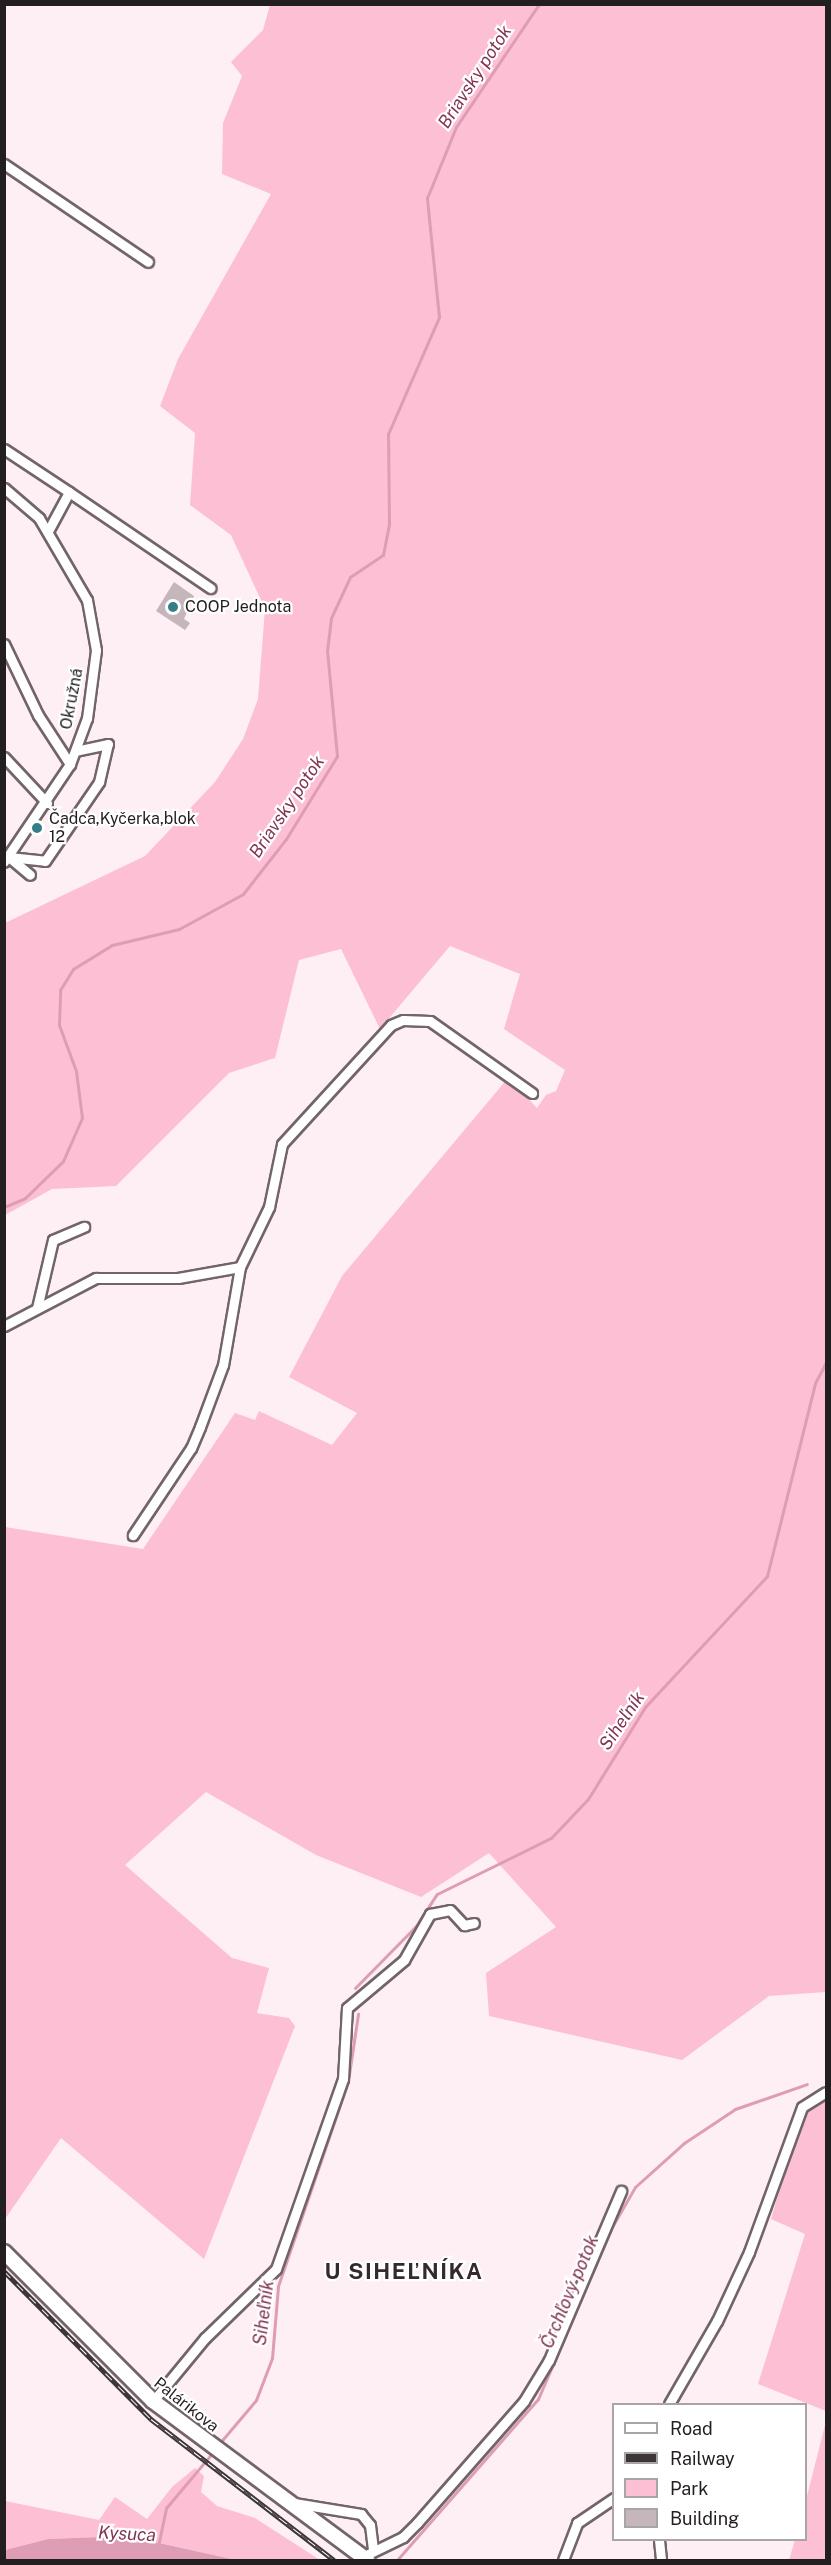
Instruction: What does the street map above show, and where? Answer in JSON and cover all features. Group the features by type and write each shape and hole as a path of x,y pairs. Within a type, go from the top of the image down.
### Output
{"main road":[{"name":"Palárikova","path":"4,2252 153,2401 290,2503 367,2556"}],"street":[{"path":"4,164 148,262"},
{"path":"4,449 210,588"},
{"name":"Okružná","path":"4,488 48,531 87,600 96,650 87,718 70,764 47,803 7,859"},
{"path":"48,531 69,492"},
{"path":"4,644 38,715 70,764"},
{"path":"7,859 45,861 99,782 108,744 75,751"},
{"path":"4,757 47,803"},
{"path":"7,859 30,875"},
{"path":"134,1535 191,1448 200,1427 223,1365 240,1267 269,1208 282,1144 391,1025 403,1020 430,1021 532,1093"},
{"path":"37,1308 53,1240 84,1227"},
{"path":"4,1326 96,1278 178,1278 240,1267"},
{"path":"153,2401 205,2338 276,2269 343,2079 347,2008 404,1960 430,1914 450,1910 464,1926 474,1923"},
{"path":"670,2403 717,2321 749,2252 802,2107 826,2092"},
{"path":"367,2556 403,2537 524,2401 549,2360 621,2191"},
{"path":"563,2560 577,2523 612,2499"},
{"path":"290,2503 361,2514 370,2525 367,2556"},
{"path":"659,2541 660,2560"}],"green space":[{"path":"270,5 826,5 826,1992 769,1996 682,2060 489,2016 486,1973 556,1927 489,1853 421,1897 316,1855 206,1792 125,1865 232,1958 269,1968 257,2013 289,2018 295,2026 204,2259 61,2138 5,2219 5,1527 143,1549 235,1413 255,1420 259,1411 332,1445 357,1413 289,1377 342,1276 508,1078 537,1108 546,1095 556,1091 565,1070 504,1029 520,974 450,946 380,1029 341,949 299,960 275,1058 229,1073 116,1186 52,1189 5,1215 5,923 145,856 215,782 243,739 258,699 265,609 231,535 190,505 195,433 160,406 178,359 271,194 222,174 223,123 242,76 231,62 263,30"},
{"path":"826,2100 826,2411 758,2384 805,2234 771,2219 802,2113"},
{"path":"826,2421 826,2560 789,2560 795,2541 807,2541 807,2496"},
{"path":"195,2468 204,2476 201,2492 217,2506 255,2518 320,2560 236,2560 141,2539 99,2537 48,2539 5,2550 5,2501 99,2520 115,2497 147,2519 172,2487"}],"shaded area":[{"path":"99,2537 141,2539 236,2560 5,2560 5,2550 48,2539"}],"building":[{"name":"COOP Jednota","path":"174,582 194,596 184,619 190,623 185,630 156,611"}],"waterway":[{"name":"Briavsky potok","path":"4,1207 25,1198 63,1161 82,1118 76,1071 59,1025 60,990 73,969 112,945 179,929 243,894 286,839 337,756 327,651 331,618 350,577 383,555 389,525 388,434 439,317 427,198 456,127 539,4"},
{"name":"Siheľník","path":"355,1988 416,1926 437,1894 551,1838 588,1799 645,1707 767,1576 815,1383 826,1362"},
{"name":"Siheľník","path":"218,2445 256,2400 272,2358 278,2286 348,2081 358,2014"},
{"name":"Črchľový potok","path":"397,2560 538,2399 612,2227 635,2187 684,2143 735,2109 807,2084"},
{"name":"Siheľník","path":"158,2546 166,2508 214,2451"}],"railway":[{"path":"4,2271 151,2419 334,2560"}],"place":[{"name":"COOP Jednota","path":"173,607"},
{"name":"Čadca,Kyčerka,blok 12","path":"37,828"}],"district":[{"name":"U SIHEĽNÍKA","path":"404,2272"}],"water label":[{"name":"Kysuca","path":"127,2534"}]}
